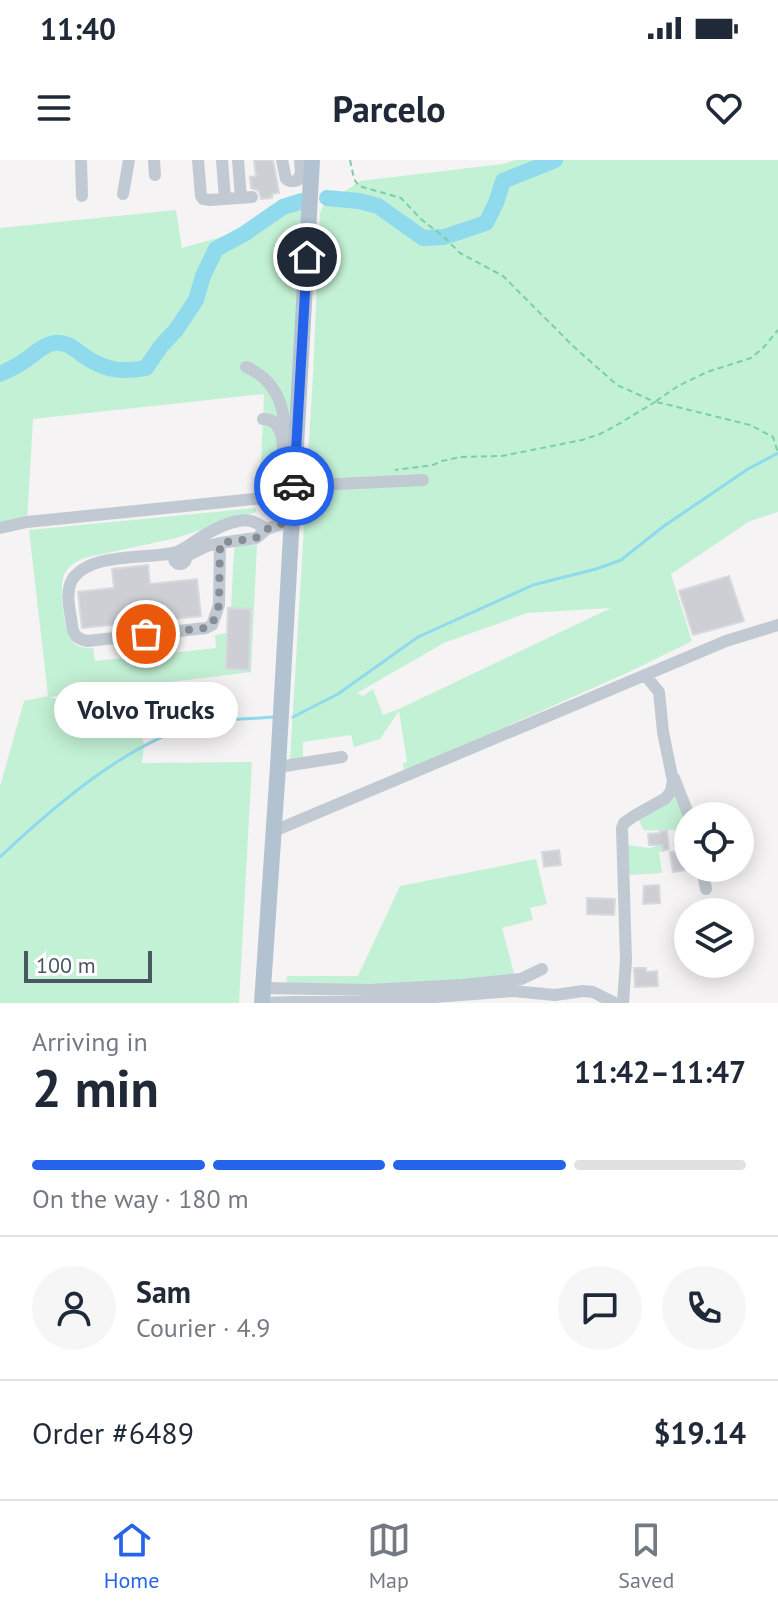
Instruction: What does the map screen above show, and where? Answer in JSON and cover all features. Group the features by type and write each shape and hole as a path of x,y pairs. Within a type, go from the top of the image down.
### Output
{"main road":[{"path":"263,998 292,520 289,492 312,160"}],"street":[{"path":"81,160 82,196"},
{"path":"123,194 129,160"},
{"path":"154,160 155,175"},
{"path":"198,160 203,199 210,200 246,198 238,160"},
{"path":"222,160 225,199"},
{"path":"282,160 284,174 289,181 298,180 300,160"},
{"path":"246,367 265,379 279,398 284,422 283,446"},
{"path":"263,419 277,423 282,433 289,492"},
{"path":"0,528 27,522 289,492 423,480"},
{"path":"181,555 211,532 242,520 256,522 267,529"},
{"path":"220,543 219,605 212,625 87,641 75,636 68,591 72,579 87,566 108,561 181,555 220,543 256,538 267,529 292,520"},
{"path":"274,831 726,641 778,625"},
{"path":"623,1003 626,945 622,828 634,816 666,798 673,781 659,692 645,675"},
{"path":"278,767 342,757"},
{"path":"671,769 684,802"},
{"path":"705,882 706,889"},
{"path":"263,998 521,979 542,969"},
{"path":"263,998 422,998 513,991 555,995 583,991 593,992 615,1003"}],"path":[{"path":"350,160 354,179 359,186 401,198 460,253 503,276 617,385 655,402 750,425 773,437 778,453"},
{"path":"393,471 461,457 502,456 600,434 678,386 707,372 751,358 778,330"}],"green space":[{"path":"515,160 778,160 778,512 750,521 671,574 692,641 404,772 403,763 407,762 399,711 380,739 354,747 351,735 303,742 303,759 290,760 320,213 327,198 342,193 360,181","holes":["611,608 383,715 373,689 363,696 357,693 444,643 527,613"]},
{"path":"302,196 287,488 260,489 264,394 33,419 27,522 0,528 0,228 176,210 182,248 246,230 269,207"},
{"path":"256,508 256,512 176,538 84,558 66,572 62,590 65,622 71,639 79,646 93,648 95,661 216,648 215,635 227,633 226,669 248,670 251,609 231,608 234,550 237,545 257,543 251,672 50,697 112,712 138,727 144,744 142,763 252,762 239,1003 0,1003 0,787 24,701 48,696 29,530"},
{"path":"676,797 679,802 674,802 674,830 644,830 638,819"},
{"path":"626,845 649,848 662,845 663,851 659,852 662,873 626,873"},
{"path":"536,859 547,904 530,908 533,920 502,928 518,988 285,993 287,976 358,976 400,886"}],"building":[{"path":"254,160 273,160 279,193 272,194 272,198 261,199 259,191 251,188 250,177 256,176"},
{"path":"148,565 150,584 197,579 201,616 82,628 78,592 114,588 112,569"},
{"path":"729,576 744,621 693,635 679,591"},
{"path":"228,608 251,609 249,670 226,669"},
{"path":"667,831 669,849 663,851 662,845 649,845 648,834"},
{"path":"559,850 561,865 544,867 542,852"},
{"path":"670,852 674,852 674,872 673,872"},
{"path":"659,885 660,903 643,904 644,886"},
{"path":"587,898 615,899 614,915 587,914"},
{"path":"634,968 646,968 646,972 657,971 658,986 635,987"}],"waterway":[{"path":"327,198 378,206 423,238 444,237 486,223 503,181 555,160"},
{"path":"0,374 54,343 68,345 109,368 146,368 196,300 216,249 283,207 302,201"},
{"path":"293,717 338,694 418,637 533,585 621,560 664,526 748,469 778,453"},
{"path":"0,857 93,778 146,745 199,724 273,717"}],"way so far":[{"path":"146,634 212,625 219,605 220,543 256,538 267,529 292,520 294,486"}],"place":[{"name":"Volvo Trucks","path":"146,634"}],"route":[{"path":"294,486 307,257"}]}
